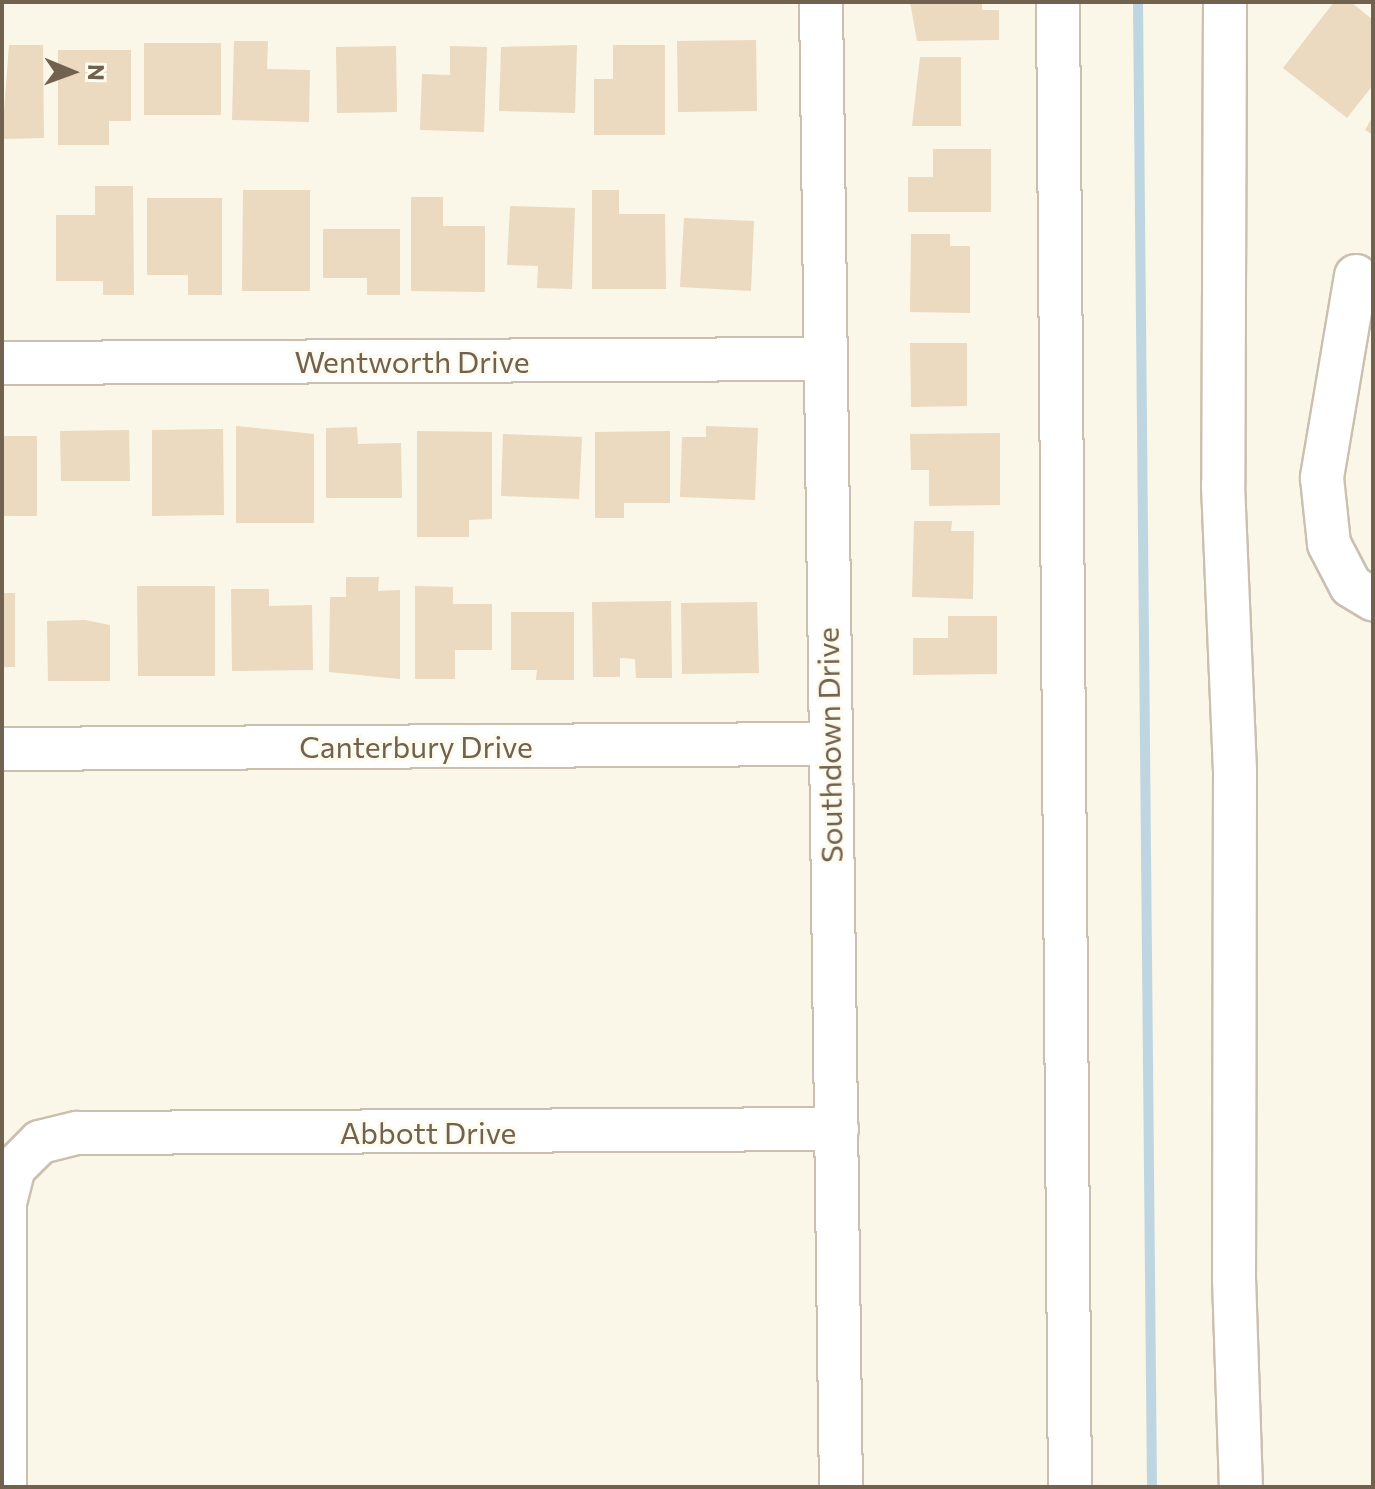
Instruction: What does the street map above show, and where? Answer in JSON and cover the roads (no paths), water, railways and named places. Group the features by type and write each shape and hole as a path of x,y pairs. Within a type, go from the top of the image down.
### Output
{"street":[{"name":"Southdown Drive","path":"821,2 821,359 841,1487"},
{"path":"1058,2 1070,1487"},
{"path":"1225,2 1223,485 1235,771 1234,1278 1241,1487"},
{"path":"1356,276 1322,478 1329,544 1351,586 1373,599"},
{"name":"Wentworth Drive","path":"2,363 821,359"},
{"name":"Canterbury Drive","path":"2,749 830,744"},
{"name":"Abbott Drive","path":"5,1487 5,1203 25,1154 77,1133 837,1129"}],"waterway":[{"path":"1138,2 1152,1487"}]}
